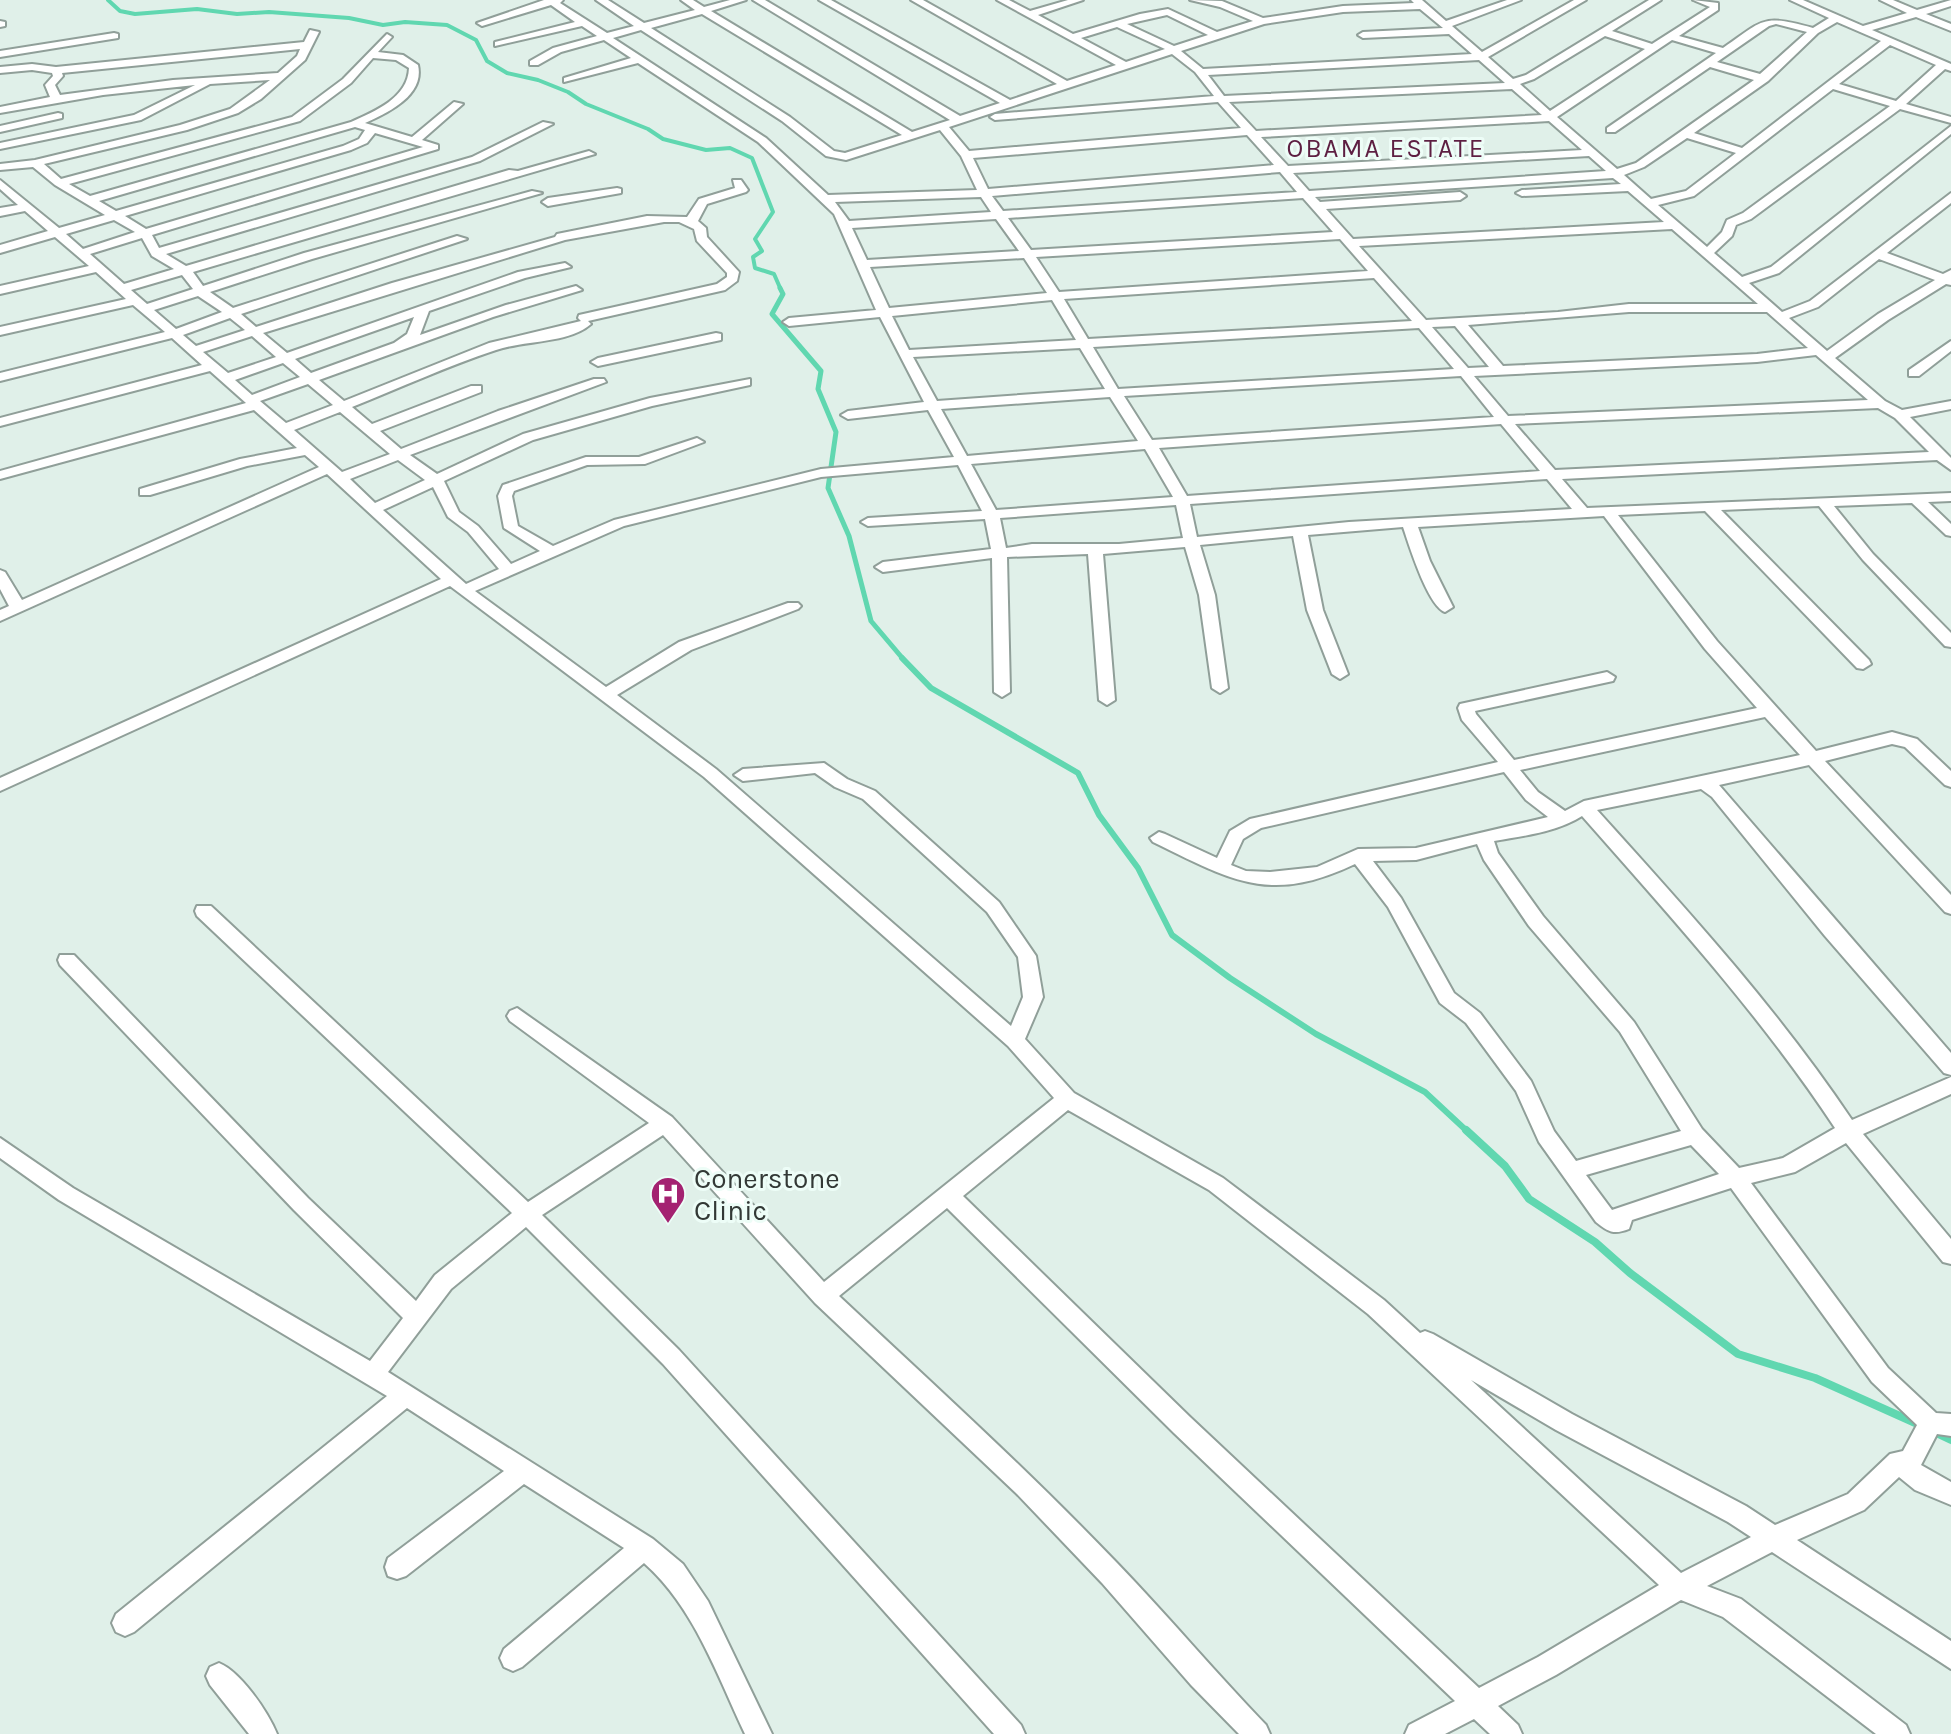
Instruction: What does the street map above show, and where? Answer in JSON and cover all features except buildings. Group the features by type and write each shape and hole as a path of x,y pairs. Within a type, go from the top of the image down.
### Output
{"street":[{"path":"601,0 786,119 830,154 851,156 1176,50 1175,47 1219,37 1262,21 1305,10 1419,3 1767,308 1880,404 1900,415 1945,461"},
{"path":"686,0 913,137"},
{"path":"534,63 557,50 741,0"},
{"path":"758,0 958,120 1221,99 1514,84 1656,0"},
{"path":"824,0 1011,105"},
{"path":"916,0 1066,85"},
{"path":"1002,0 1125,66"},
{"path":"1028,15 1078,0"},
{"path":"1071,38 1198,1 1222,4 1248,0"},
{"path":"1363,35 1448,28 1516,0"},
{"path":"1203,72 1481,57 1581,0"},
{"path":"966,155 1252,133 1550,117 1714,8 1715,5 1698,0"},
{"path":"1707,254 1728,233 1731,223 1747,216 1947,66 1795,0"},
{"path":"1885,0 1951,28"},
{"path":"482,23 553,1 762,140 839,212 883,311 992,515 999,553 1002,692"},
{"path":"1864,29 1951,3"},
{"path":"1222,4 1262,21"},
{"path":"1168,12 1219,37"},
{"path":"845,225 1097,210 1305,192 1615,174 1640,165 1686,134 1764,79 1777,62 1814,31 1837,18"},
{"path":"499,44 585,22"},
{"path":"1611,130 1770,22 1814,31"},
{"path":"1117,24 1176,50 1203,72 1221,99 1505,420 1584,514"},
{"path":"3,164 35,163 213,119 257,97 301,58 314,32"},
{"path":"1604,32 1653,48"},
{"path":"0,54 114,36"},
{"path":"1670,36 1724,52"},
{"path":"59,183 296,119 347,81 387,37"},
{"path":"1649,203 1690,194 1887,42"},
{"path":"0,70 32,67 56,70 307,45"},
{"path":"90,200 355,124 398,101 415,74 414,67 405,60 370,55"},
{"path":"568,80 640,59"},
{"path":"1709,63 1764,79"},
{"path":"56,70 58,76 50,85 56,98"},
{"path":"0,110 56,98 150,88 168,82 278,76"},
{"path":"0,146 137,118 215,80"},
{"path":"1833,86 1951,120"},
{"path":"413,142 458,104"},
{"path":"0,129 58,116"},
{"path":"82,253 434,147 355,124"},
{"path":"156,253 476,159 547,124"},
{"path":"943,126 966,155 984,193 1055,296 1114,393 1125,405 1136,430 1157,455 1182,499 1185,521 1194,542 1207,595 1220,688"},
{"path":"0,249 347,148 363,141 372,129"},
{"path":"1738,283 1775,270 1951,129"},
{"path":"1686,134 1746,153"},
{"path":"825,199 984,193 1284,169 1591,153"},
{"path":"121,289 281,240 589,154"},
{"path":"1519,155 1541,180"},
{"path":"35,163 59,183 145,233 156,253 186,271 201,292 256,332 400,455 437,481 453,514 473,529 510,572"},
{"path":"692,222 695,207 700,202 742,190 737,182"},
{"path":"1080,185 1097,210"},
{"path":"1317,206 1631,187"},
{"path":"3,188 284,429 458,585 710,773 1015,1041 1067,1099 1246,1204 1393,1323 1679,1587 1732,1608 1897,1734"},
{"path":"548,202 617,191"},
{"path":"0,331 201,292 308,256 536,193"},
{"path":"1780,317 1814,304 1951,197"},
{"path":"412,203 475,252"},
{"path":"0,212 25,207"},
{"path":"193,351 256,332 475,252 660,217 680,217 700,228 701,238 733,272 733,278 721,287 585,321 570,330 494,346 441,364 284,429"},
{"path":"863,264 1674,225"},
{"path":"0,377 174,334 231,312 461,239"},
{"path":"1880,255 1949,278"},
{"path":"225,379 522,275 565,267"},
{"path":"0,290 98,268"},
{"path":"789,322 1055,296 1377,274"},
{"path":"848,415 934,405 1461,371 1823,354 1844,350 1883,317 1949,278"},
{"path":"0,475 253,402 534,298 576,290"},
{"path":"905,354 1558,316 1629,308 1767,308"},
{"path":"399,346 413,336 424,309"},
{"path":"1459,322 1499,370"},
{"path":"598,362 716,337"},
{"path":"1914,373 1951,345"},
{"path":"0,422 211,367"},
{"path":"0,616 334,473 400,455 503,414 599,382"},
{"path":"374,509 528,437 663,399 745,382"},
{"path":"370,430 476,389"},
{"path":"0,785 458,585 510,572 619,523 821,473 963,459 1505,420 1880,404"},
{"path":"1900,415 1951,405"},
{"path":"554,553 511,528 505,496 508,488 586,461 640,461 697,442"},
{"path":"145,492 245,462 308,450"},
{"path":"868,522 1552,475 1945,461"},
{"path":"883,567 1032,549 1095,549 1409,523 1709,506 1951,497"},
{"path":"1915,498 1951,532"},
{"path":"1824,503 1868,557 1951,642"},
{"path":"1709,506 1863,664"},
{"path":"1608,512 1711,645 1811,758 1951,907"},
{"path":"1409,523 1422,561 1445,607"},
{"path":"1300,532 1315,610 1340,674"},
{"path":"1095,549 1107,700"},
{"path":"1,579 18,608"},
{"path":"605,695 685,646 793,606"},
{"path":"1566,818 1546,808 1519,783 1469,717 1466,708 1607,677"},
{"path":"1221,868 1236,835 1256,823 1675,729 1769,711"},
{"path":"1159,838 1244,877 1270,879 1320,873 1358,855 1416,854 1566,818 1584,807 1897,739 1920,750 1951,781"},
{"path":"743,775 818,767 841,783 869,795 993,907 1027,956 1033,997 1015,1041"},
{"path":"1704,783 1718,793 1832,931 1951,1067"},
{"path":"1584,807 1727,967 1807,1069 1848,1131 1951,1255"},
{"path":"1418,1734 1475,1705 1679,1587 1776,1537 1856,1502 1898,1462 1910,1462 1941,1424 1880,1375 1735,1178 1695,1135 1627,1027 1536,921 1490,855 1483,836"},
{"path":"1358,855 1395,903 1447,998 1473,1018 1524,1087 1546,1136 1607,1220 1618,1224 1621,1223 1621,1214 1735,1178 1788,1166 1848,1131 1951,1085"},
{"path":"204,911 527,1214 671,1357 1012,1734"},
{"path":"67,960 301,1204 415,1315"},
{"path":"517,1016 665,1123 823,1296 1025,1486 1111,1574 1200,1676 1257,1734"},
{"path":"823,1296 1067,1099"},
{"path":"372,1376 415,1315 443,1282 527,1214 665,1123"},
{"path":"1572,1171 1695,1135"},
{"path":"0,1147 66,1194 406,1395 644,1547 674,1573 699,1610 759,1734"},
{"path":"947,1194 1182,1425 1509,1734"},
{"path":"1393,1323 1776,1537 1951,1656"},
{"path":"125,1623 406,1395"},
{"path":"1898,1462 1923,1482 1951,1494"},
{"path":"397,1567 525,1469"},
{"path":"513,1658 644,1547"},
{"path":"219,1676 249,1710 264,1734"}],"waterway":[{"path":"108,0 120,11 135,14 197,9 237,14 269,12 349,18 383,25 405,22 447,25 476,40 487,61 507,73 538,80 568,92 586,104 648,129 663,139 706,150 730,148 752,158 773,212 755,239 762,251 753,257 755,268 774,274 781,290"},
{"path":"781,290 783,294 772,314 821,371 818,389 836,432 828,488 849,536 871,621 904,660"},
{"path":"902,658 931,688 1078,773 1099,815 1138,868 1172,935 1230,978 1316,1034 1425,1092 1468,1132"},
{"path":"1466,1130 1505,1166 1529,1199 1595,1242 1630,1273 1738,1354 1815,1378 1922,1426"},
{"path":"1932,1431 1951,1440"}],"place":[{"name":"Conerstone Clinic","path":"668,1225"}],"district":[{"name":"OBAMA ESTATE","path":"1386,148"}]}
